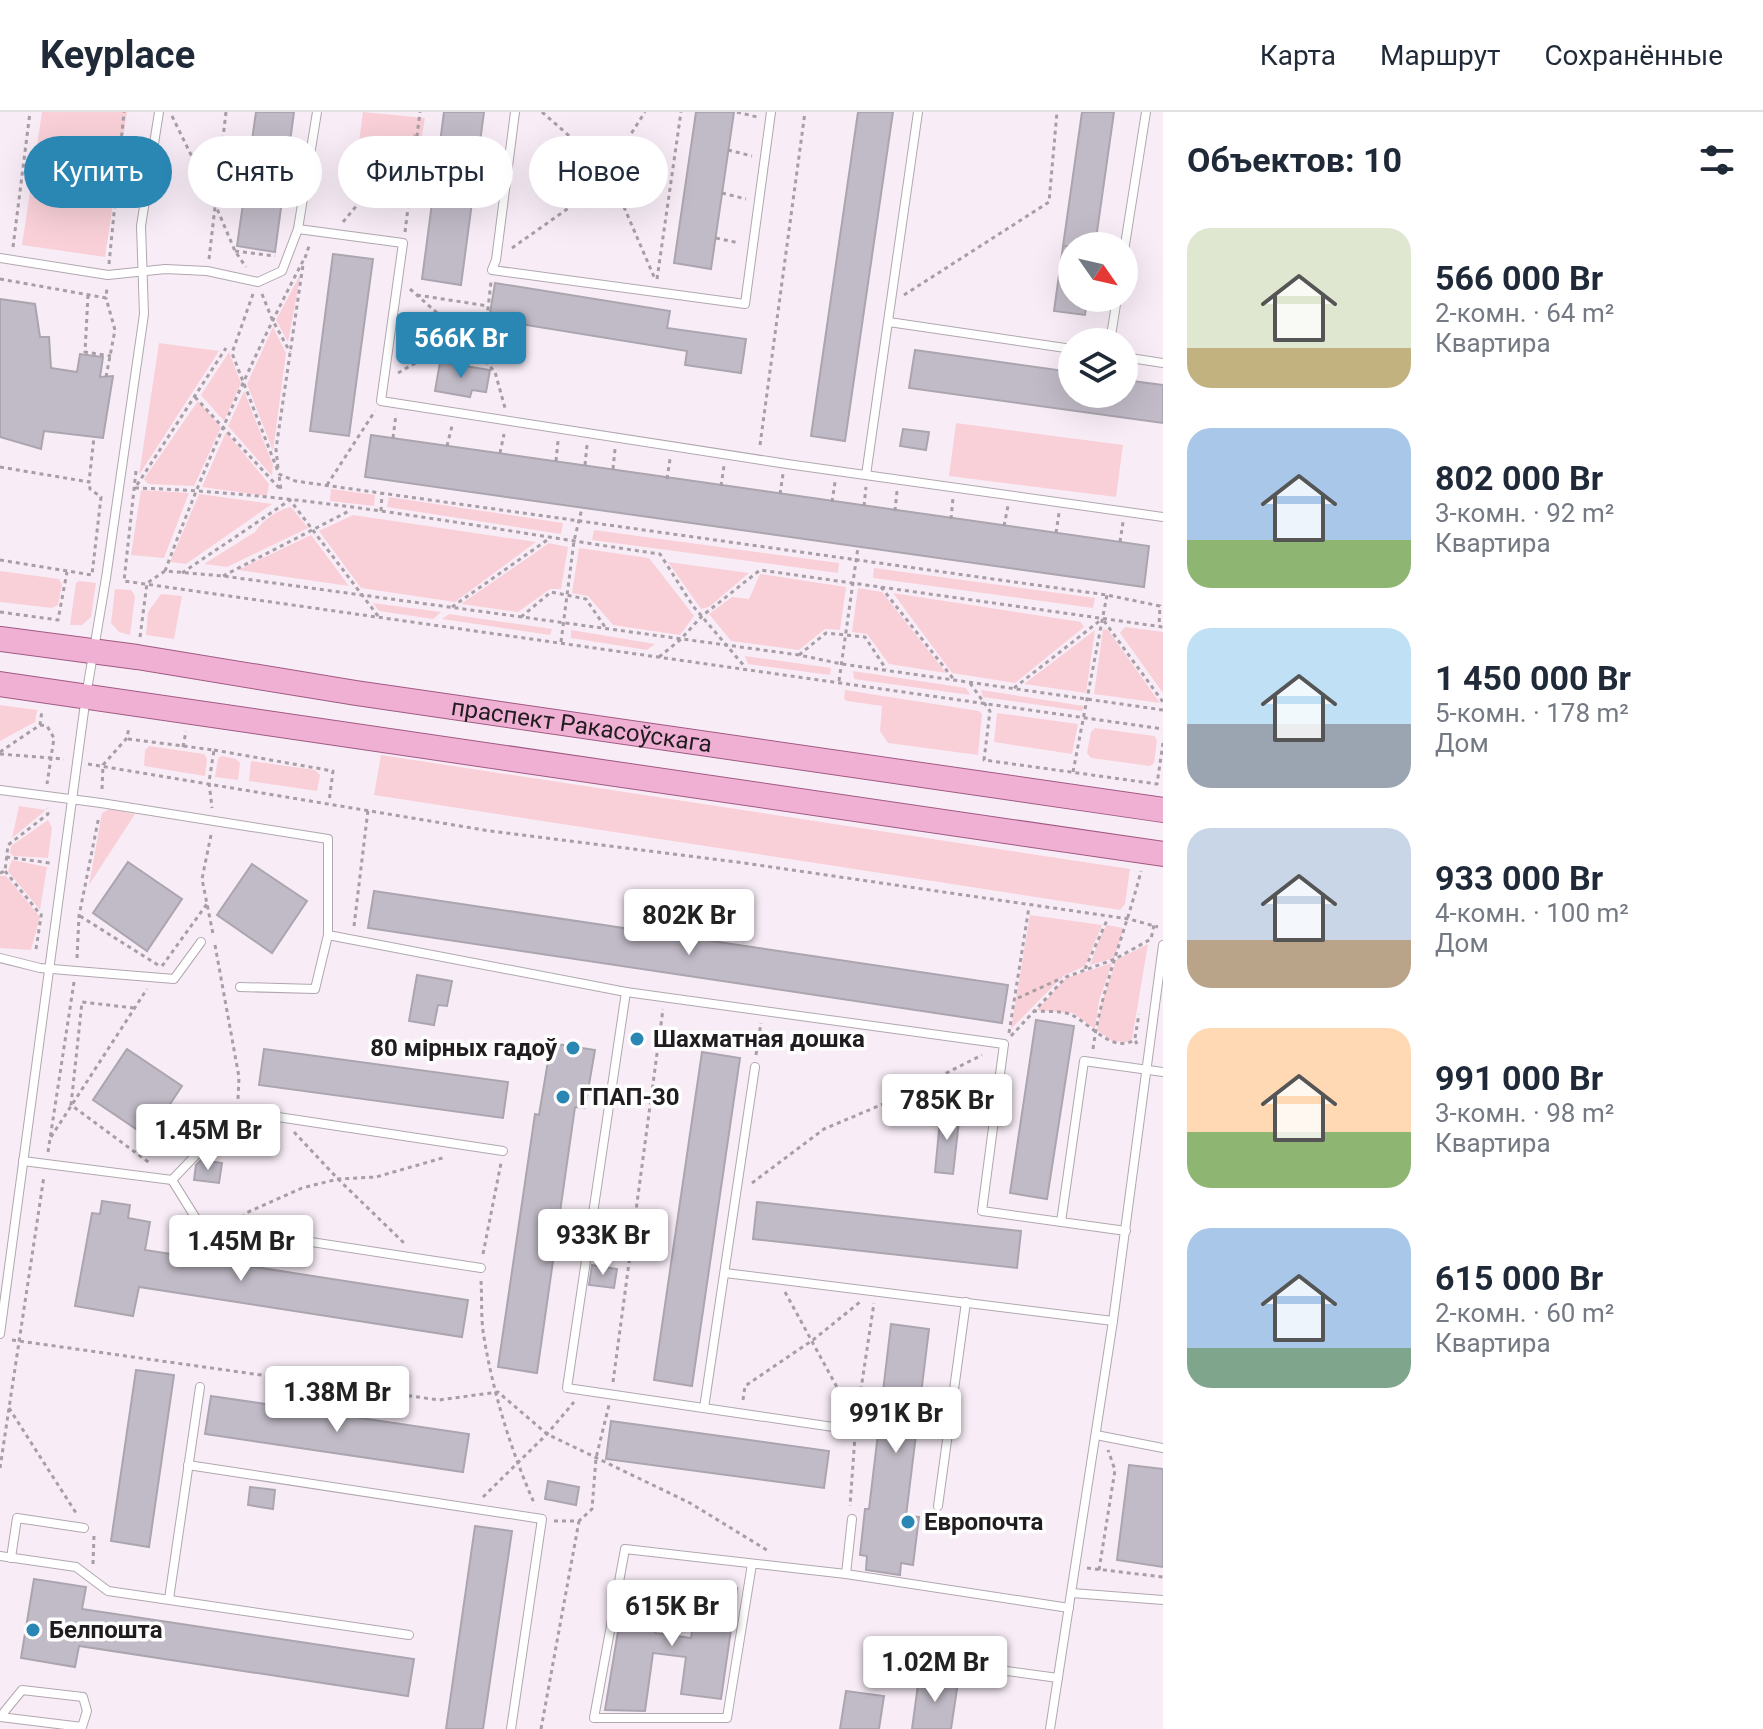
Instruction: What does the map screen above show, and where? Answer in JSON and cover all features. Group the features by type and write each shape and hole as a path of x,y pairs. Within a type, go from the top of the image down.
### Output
{"main road":[{"name":"праспект Ракасоўскага","path":"0,639 1163,810"},
{"name":"праспект Ракасоўскага","path":"0,684 1163,854"}],"lane":[{"path":"0,1334 86,696 144,314 141,226 159,112"},
{"path":"0,258 108,275 165,269 207,271 258,282 282,271 298,229 317,112"},
{"path":"515,112 496,260 492,270 745,304 771,116"},
{"path":"866,479 918,112"},
{"path":"1127,232 1146,112"},
{"path":"298,229 403,243 381,401 866,479 1163,517"},
{"path":"889,322 1058,347"},
{"path":"1138,359 1163,363"},
{"path":"0,790 23,791 328,839 328,935 315,989 240,987"},
{"path":"328,935 626,992 1004,1044 982,1211 1126,1231"},
{"path":"0,958 49,969 174,979 201,942"},
{"path":"1050,1729 1075,1567 1100,1436 1126,1231 1141,1069 1163,945"},
{"path":"626,992 567,1388 840,1428"},
{"path":"1061,1222 1084,1061 1163,1072"},
{"path":"704,1408 755,1067"},
{"path":"172,1180 238,1111 503,1151"},
{"path":"23,1161 172,1180"},
{"path":"172,1180 200,1225 481,1268"},
{"path":"725,1273 1113,1321"},
{"path":"938,1506 966,1302"},
{"path":"169,1599 200,1387"},
{"path":"1100,1436 1163,1448"},
{"path":"188,1465 542,1519 511,1729"},
{"path":"11,1558 17,1518 84,1528"},
{"path":"846,1574 852,1519"},
{"path":"752,1564 727,1718 594,1718 625,1549 846,1574 1069,1608"},
{"path":"0,1556 76,1567 108,1591 409,1635"},
{"path":"1072,1593 1163,1600"},
{"path":"963,1665 1058,1678"},
{"path":"22,1690 83,1697 87,1711 82,1727 0,1717 22,1690"}],"path":[{"path":"12,251 30,112"},
{"path":"106,377 115,330 106,298 124,112"},
{"path":"169,112 188,150"},
{"path":"223,136 226,112"},
{"path":"403,243 420,112"},
{"path":"542,112 569,136"},
{"path":"630,136 645,112"},
{"path":"668,204 681,112"},
{"path":"737,112 771,116"},
{"path":"758,460 805,112"},
{"path":"891,304 1049,202 1057,112"},
{"path":"333,234 417,133"},
{"path":"728,150 765,160"},
{"path":"722,193 759,202"},
{"path":"207,271 215,208"},
{"path":"217,208 235,251 258,282 272,319 290,352"},
{"path":"496,260 569,208"},
{"path":"625,208 657,282 667,208"},
{"path":"140,638 147,583 165,571 195,490 272,319 304,259 314,231"},
{"path":"716,238 753,246"},
{"path":"235,251 304,259"},
{"path":"280,500 276,449 304,259"},
{"path":"479,355 492,270"},
{"path":"0,279 106,298"},
{"path":"398,279 495,372 508,420 500,453"},
{"path":"258,282 232,353 279,474 295,481 856,558 1107,595 1160,606 1161,626 760,570 702,616 659,657"},
{"path":"88,295 85,352 111,356"},
{"path":"416,295 488,306"},
{"path":"383,381 461,337 487,317"},
{"path":"135,488 226,348"},
{"path":"195,397 281,490"},
{"path":"327,485 381,401"},
{"path":"393,438 396,414"},
{"path":"447,446 452,422"},
{"path":"0,560 92,575 101,497 90,489 89,482 94,437"},
{"path":"556,461 559,438"},
{"path":"585,465 587,442"},
{"path":"613,469 615,446"},
{"path":"667,479 670,454"},
{"path":"721,486 725,463"},
{"path":"0,467 89,482"},
{"path":"136,472 124,581 1163,729"},
{"path":"780,494 783,472"},
{"path":"832,502 835,479"},
{"path":"864,506 866,479"},
{"path":"135,488 195,490 381,511 660,554 693,606 746,668"},
{"path":"895,511 898,488"},
{"path":"381,511 382,493"},
{"path":"951,519 953,496"},
{"path":"290,500 378,616"},
{"path":"182,573 290,500"},
{"path":"1004,526 1009,504"},
{"path":"561,642 574,541 582,508"},
{"path":"223,576 354,509"},
{"path":"1056,533 1059,511"},
{"path":"1120,542 1123,520"},
{"path":"451,608 550,538"},
{"path":"839,682 858,547"},
{"path":"0,612 58,620 68,571"},
{"path":"165,571 223,576 729,648 799,655 842,664 1163,710"},
{"path":"881,587 955,681"},
{"path":"521,617 551,592 586,599 607,629"},
{"path":"1073,772 1107,595"},
{"path":"1013,688 1103,619"},
{"path":"1103,619 1163,702"},
{"path":"799,655 826,633 865,637 886,670"},
{"path":"970,683 990,711 984,760 1157,784 1163,743"},
{"path":"40,725 42,710"},
{"path":"0,753 40,725 47,726 54,738 45,796 48,814 8,845 2,872 41,915"},
{"path":"0,1468 75,971 79,916 101,803 103,765 127,738 129,727"},
{"path":"127,738 333,771 329,804"},
{"path":"214,750 209,782 213,823 202,879 239,1077 238,1111"},
{"path":"0,753 67,760"},
{"path":"88,764 490,831 737,862 1029,907 1129,919 1156,926 1151,939 1115,959 1016,999"},
{"path":"352,940 368,810"},
{"path":"6,857 50,863"},
{"path":"1092,1062 1101,1001 1129,919 1141,871"},
{"path":"79,916 162,966 207,904"},
{"path":"1029,907 1008,1039 1066,977"},
{"path":"1085,969 1108,918"},
{"path":"50,1138 155,978"},
{"path":"503,1151 481,1268 483,1331 516,1462 542,1519 567,1523 579,1521 592,1509 596,1458 611,1394 665,998"},
{"path":"71,1105 82,1002 134,1008"},
{"path":"755,1067 763,1011"},
{"path":"1033,1011 1067,1013 1112,1042 1129,1043 1135,1040 1141,1069"},
{"path":"738,1192 824,1129 895,1099 1004,1044"},
{"path":"71,1105 172,1180"},
{"path":"281,1118 394,1235 425,1259"},
{"path":"235,1230 246,1213 302,1188 338,1179 376,1177 438,1160 472,1146"},
{"path":"777,1279 856,1422"},
{"path":"740,1413 745,1386 813,1340 876,1290"},
{"path":"852,1519 849,1497 856,1422 876,1290"},
{"path":"9,1340 439,1400 498,1392 547,1434 690,1503 797,1568"},
{"path":"472,1508 547,1434 585,1390"},
{"path":"9,1408 76,1513 85,1514"},
{"path":"1099,1570 1115,1470 1100,1436"},
{"path":"541,1729 579,1521"},
{"path":"92,1579 94,1531"},
{"path":"1075,1567 1163,1577"}],"shaded area":[{"path":"42,112 127,112 123,136 38,136"},
{"path":"363,112 425,118 422,136 360,136"},
{"path":"28,208 112,208 105,257 22,245"},
{"path":"301,273 288,342 276,320"},
{"path":"273,327 286,353 273,451 247,384"},
{"path":"159,343 219,351 139,475"},
{"path":"229,352 241,383 224,421 201,395"},
{"path":"244,391 273,465 272,476 228,426"},
{"path":"198,401 221,427 194,486 148,484 144,479"},
{"path":"956,423 1123,445 1116,497 949,476"},
{"path":"226,432 269,484 267,496 202,487"},
{"path":"331,489 375,495 374,506 330,501"},
{"path":"141,490 189,493 164,558 131,555"},
{"path":"199,494 272,504 186,564 170,562"},
{"path":"389,497 563,523 561,534 387,507"},
{"path":"291,507 308,528 227,567 204,564 255,532 271,516"},
{"path":"353,515 536,542 455,602 361,588 319,531"},
{"path":"594,530 839,563 838,573 592,540"},
{"path":"311,535 349,586 238,570"},
{"path":"549,543 568,547 561,589 550,589 518,612 461,604"},
{"path":"579,548 649,558 694,616 680,635 613,625 588,596 572,593"},
{"path":"668,562 749,573 709,607 701,609"},
{"path":"874,568 1095,598 1093,608 873,578"},
{"path":"0,571 59,579 62,585 58,605 52,608 0,602"},
{"path":"760,574 846,587 840,630 825,629 799,650 731,641 709,614 732,597 749,599"},
{"path":"76,583 96,583 91,617 82,625 70,625"},
{"path":"858,588 882,592 946,673 889,664 867,634 852,632"},
{"path":"115,589 131,590 135,596 130,635 119,632 111,623"},
{"path":"893,593 1081,622 1084,627 1015,683 952,673"},
{"path":"161,594 182,596 174,639 146,635 148,612"},
{"path":"373,603 441,612 433,619 379,611"},
{"path":"449,614 552,629 550,635 442,619"},
{"path":"1125,627 1163,632 1163,693 1120,633"},
{"path":"1103,629 1108,630 1160,703 1094,694"},
{"path":"571,630 655,644 647,650 571,638"},
{"path":"1095,630 1086,693 1024,684"},
{"path":"745,656 831,668 830,675 748,664"},
{"path":"853,671 966,688 970,695 854,679"},
{"path":"845,690 979,711 982,714 978,755 888,743 880,731 882,706 847,701 844,699"},
{"path":"981,690 1084,706 1082,711 983,697"},
{"path":"0,705 37,710 35,722 0,741"},
{"path":"997,713 1078,724 1072,754 994,742"},
{"path":"1095,728 1154,736 1157,740 1154,763 1150,766 1091,758 1087,753 1091,732"},
{"path":"149,746 204,754 207,759 205,776 144,766 145,750"},
{"path":"381,755 1130,869 1125,904 1120,910 374,795"},
{"path":"221,756 240,763 238,780 215,777"},
{"path":"251,761 315,770 320,775 317,791 249,781"},
{"path":"19,806 46,810 12,838"},
{"path":"109,809 135,814 89,885 102,813"},
{"path":"48,820 52,828 48,858 13,856 10,853 11,846"},
{"path":"12,860 47,867 40,910 8,871"},
{"path":"0,876 6,876 40,917 31,950 0,948"},
{"path":"1030,915 1102,925 1085,966 1063,976 1011,1029"},
{"path":"1107,925 1124,928 1114,958 1090,965 1101,935"},
{"path":"1148,944 1132,1039 1128,1042 1112,1041 1097,1030 1102,1002 1116,960"},
{"path":"1112,963 1099,1001 1095,1029 1073,1013 1037,1010 1066,978"}],"building":[{"path":"256,112 294,112 291,136 253,136"},
{"path":"444,112 484,112 481,136 441,136"},
{"path":"696,112 734,112 711,269 674,263"},
{"path":"858,112 893,112 845,441 811,436"},
{"path":"1082,112 1114,112 1097,232 1065,232"},
{"path":"242,208 281,208 275,252 237,246"},
{"path":"431,208 471,208 461,285 422,279"},
{"path":"333,254 373,259 349,436 310,431"},
{"path":"1058,282 1058,312 1054,311"},
{"path":"495,283 670,311 667,328 746,339 741,373 685,365 687,351 489,319"},
{"path":"0,299 35,304 40,337 49,337 51,368 77,372 80,354 103,357 100,377 113,376 103,438 44,431 41,449 0,437"},
{"path":"915,350 1058,370 1058,408 1138,408 1138,382 1163,385 1163,423 909,388"},
{"path":"440,362 490,370 486,392 472,390 470,397 435,391"},
{"path":"903,429 929,432 926,450 900,446"},
{"path":"371,435 1149,546 1144,587 365,477"},
{"path":"128,862 182,899 147,951 93,913"},
{"path":"252,864 307,901 272,953 217,915"},
{"path":"374,891 1008,985 1002,1023 368,928"},
{"path":"417,975 452,981 447,1006 438,1005 434,1025 409,1021"},
{"path":"1036,1020 1074,1026 1047,1199 1010,1193"},
{"path":"551,1043 595,1050 585,1108 575,1107 537,1373 498,1367 535,1114 539,1115"},
{"path":"127,1049 182,1086 148,1137 93,1100"},
{"path":"264,1049 508,1082 503,1118 259,1085"},
{"path":"702,1052 740,1058 692,1386 654,1380"},
{"path":"941,1110 960,1112 953,1174 935,1172"},
{"path":"201,1160 222,1163 219,1183 194,1180 196,1165"},
{"path":"102,1201 130,1205 128,1218 150,1222 145,1250 468,1300 462,1337 139,1287 133,1316 75,1306 92,1213 100,1214"},
{"path":"757,1202 1021,1231 1017,1268 753,1239"},
{"path":"592,1265 617,1269 614,1288 589,1285"},
{"path":"891,1324 929,1329 906,1516 919,1517 913,1565 901,1563 900,1575 866,1570 867,1556 860,1555 865,1509 869,1509"},
{"path":"136,1370 174,1375 149,1547 111,1541"},
{"path":"211,1396 469,1434 463,1472 205,1434"},
{"path":"611,1421 829,1451 824,1488 606,1459"},
{"path":"1129,1465 1163,1469 1163,1567 1117,1560"},
{"path":"548,1481 579,1487 576,1505 545,1499"},
{"path":"250,1487 275,1490 273,1509 248,1505"},
{"path":"475,1526 512,1531 483,1729 446,1729"},
{"path":"34,1579 86,1587 82,1609 414,1659 408,1696 79,1646 75,1667 21,1658"},
{"path":"699,1583 737,1588 721,1699 681,1694 686,1657 653,1653 645,1711 605,1710 624,1595 660,1600 655,1633 691,1638"},
{"path":"919,1677 958,1682 951,1729 912,1729"},
{"path":"846,1691 884,1696 879,1729 840,1729"}],"place":[{"name":"Шахматная дошка","path":"637,1039"},
{"name":"80 мірных гадоў","path":"573,1048"},
{"name":"ГПАП-30","path":"563,1097"},
{"name":"Европочта","path":"908,1522"},
{"name":"Белпошта","path":"33,1630"}]}
